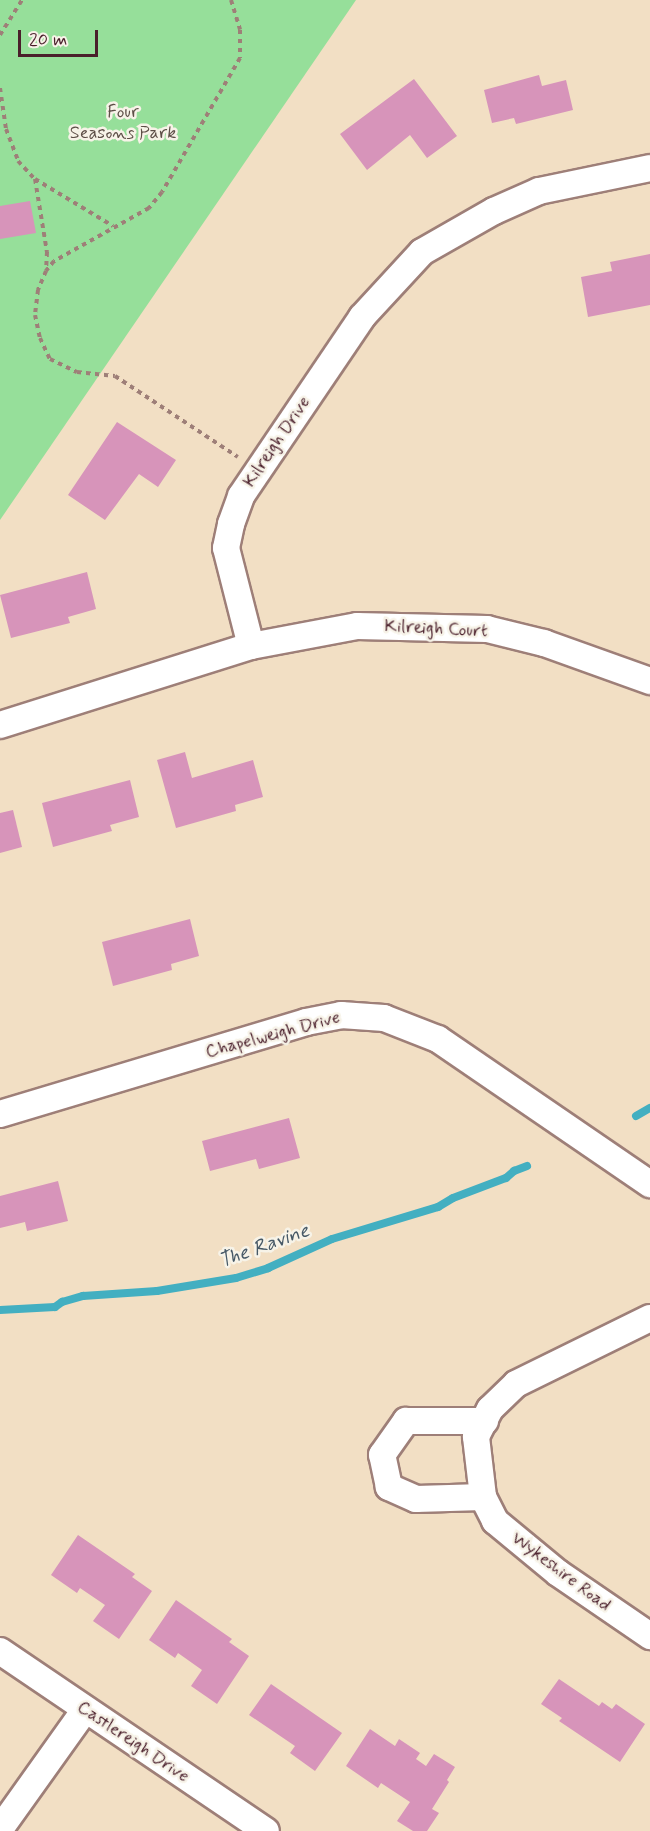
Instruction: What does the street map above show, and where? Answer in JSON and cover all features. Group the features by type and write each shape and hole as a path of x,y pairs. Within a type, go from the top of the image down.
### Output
{"street":[{"name":"Kilreigh Drive","path":"251,646 226,548 241,495 362,317 422,252 484,216 539,191 650,168"},
{"name":"Kilreigh Court","path":"251,646 357,626 487,629 544,643 650,681"},
{"path":"0,725 251,646"},
{"name":"Chapelweigh Drive","path":"0,1114 306,1022 341,1015 384,1018 438,1039 650,1184"},
{"name":"Wykeshire Road","path":"650,1318 516,1384 490,1409 476,1437 483,1497 495,1521 558,1574 650,1636"},
{"path":"483,1497 416,1499 389,1487 382,1455 406,1421 485,1420"},
{"name":"Castlereigh Drive","path":"0,1651 266,1831"},
{"path":"0,1829 85,1710"}],"path":[{"path":"0,35 22,0"},
{"path":"231,0 240,30 240,58 162,192 149,208 54,261 46,271 38,290 35,315 40,338 50,359 77,372 114,376 127,382 258,471"},
{"path":"0,88 6,129 18,161 35,179 114,227"},
{"path":"35,179 47,252 46,271"}],"green space":[{"name":"Four Seasons Park","path":"0,0 356,0 0,520"}],"building":[{"path":"539,75 542,86 566,80 573,110 516,124 514,118 492,123 484,90"},
{"path":"414,79 457,136 427,158 410,135 367,170 340,134"},
{"path":"30,201 36,233 0,239 0,206"},
{"path":"650,254 650,305 588,317 581,277 612,271 610,262"},
{"path":"117,422 176,460 158,487 139,474 105,520 68,495"},
{"path":"87,572 96,609 68,617 70,623 11,638 0,595"},
{"path":"185,752 192,778 253,760 263,797 235,805 236,811 176,828 157,760"},
{"path":"130,780 139,817 110,825 112,831 53,847 42,803"},
{"path":"13,810 22,847 0,853 0,813"},
{"path":"190,919 199,956 171,964 172,970 113,986 102,942"},
{"path":"289,1118 300,1158 259,1169 256,1159 210,1171 202,1141"},
{"path":"58,1181 68,1221 27,1231 25,1222 0,1228 0,1196"},
{"path":"78,1535 135,1574 132,1577 152,1591 119,1639 93,1621 105,1605 80,1588 77,1593 51,1575"},
{"path":"176,1600 232,1639 229,1642 249,1656 217,1704 191,1686 202,1670 178,1653 175,1658 149,1640"},
{"path":"559,1679 599,1706 602,1702 612,1709 616,1704 645,1724 620,1762 559,1721 562,1718 541,1704"},
{"path":"271,1684 342,1733 315,1771 290,1753 295,1746 249,1715"},
{"path":"370,1729 395,1746 399,1739 420,1753 416,1759 426,1766 434,1754 455,1767 447,1780 449,1782 432,1809 439,1813 427,1831 413,1831 397,1821 410,1802 381,1783 378,1788 346,1766"}],"waterway":[{"name":"The Ravine","path":"636,1116 650,1108"},
{"name":"The Ravine","path":"0,1310 55,1307 62,1302 83,1296 157,1291 236,1278 268,1268 332,1239 438,1207 453,1198 506,1178 514,1171 527,1166"}]}
